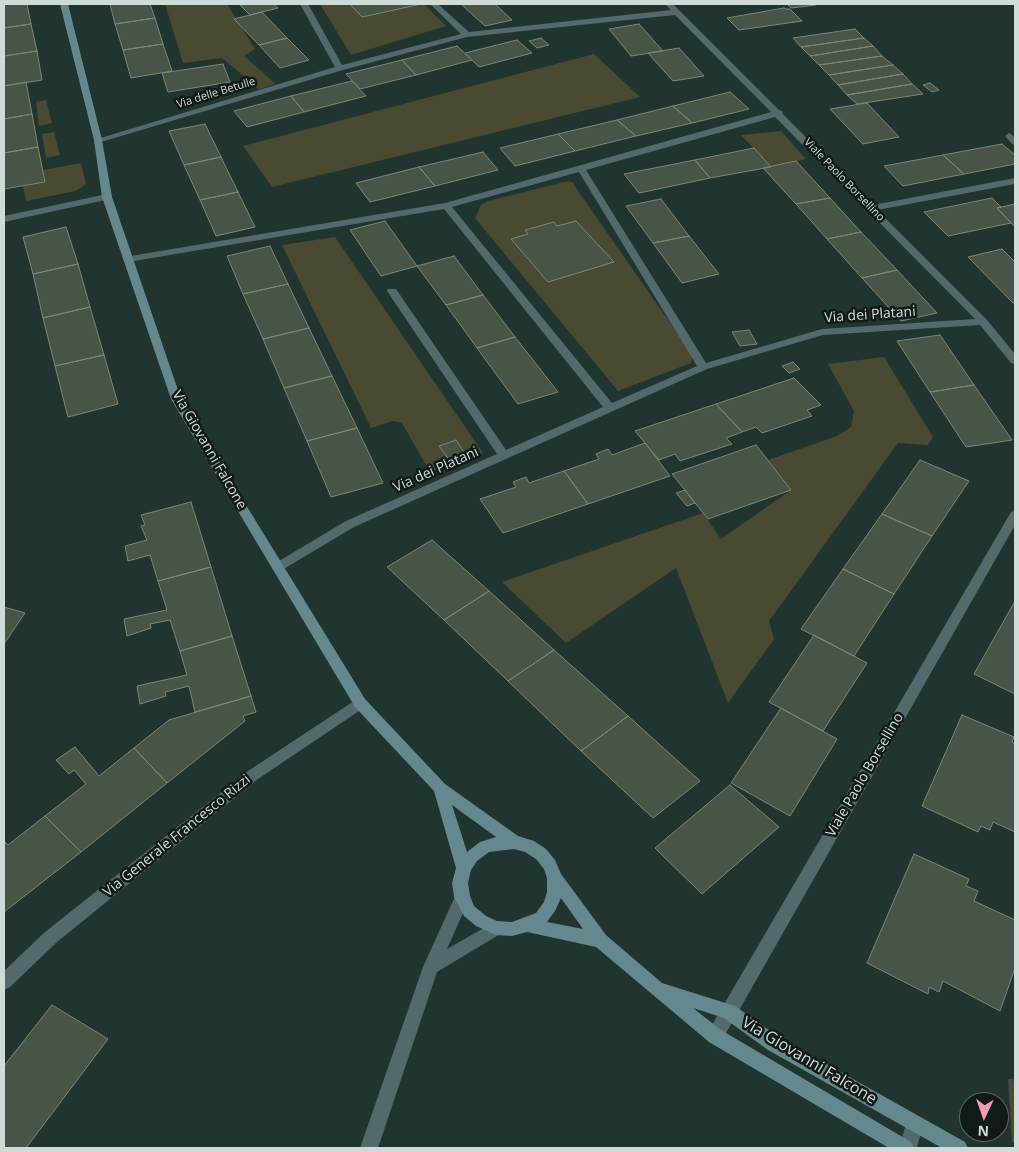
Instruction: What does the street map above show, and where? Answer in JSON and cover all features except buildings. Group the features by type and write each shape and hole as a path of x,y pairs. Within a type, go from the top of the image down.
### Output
{"street":[{"name":"Via Giovanni Falcone","path":"64,4 98,140 107,197 176,399 360,703 440,788 514,842"},
{"path":"304,4 340,68"},
{"path":"434,4 467,35"},
{"name":"Viale Paolo Borsellino","path":"669,4 779,113 983,322 1015,361"},
{"name":"Via delle Betulle","path":"98,140 340,68 467,35 677,12"},
{"path":"128,259 446,206 582,170 779,113"},
{"path":"582,170 703,367"},
{"path":"872,208 1015,181"},
{"path":"4,219 107,197"},
{"path":"446,206 610,408"},
{"path":"392,291 504,455"},
{"name":"Via dei Platani","path":"278,567 350,524 703,367 822,332 983,322"},
{"name":"Viale Paolo Borsellino","path":"715,1036 1015,515"},
{"name":"Via Generale Francesco Rizzi","path":"4,982 51,937 253,775 360,703"},
{"name":"Via Giovanni Falcone","path":"440,788 464,868"},
{"name":"Via Giovanni Falcone","path":"462,897 460,882 464,868 472,856 485,847 499,842 514,842 529,846 541,854 550,865 555,878 600,940 715,1036 906,1148"},
{"name":"Via Giovanni Falcone","path":"496,928 512,929 527,925 541,918 550,906 555,892 555,878"},
{"path":"462,897 469,911 481,921 496,928"},
{"path":"369,1148 431,967 462,897"},
{"name":"Via Giovanni Falcone","path":"527,925 600,940"},
{"path":"431,967 496,928"},
{"name":"Via Giovanni Falcone","path":"653,986 729,1012 774,1044 960,1148"},
{"path":"906,1148 914,1123"}],"shaded area":[{"path":"165,4 227,4 255,49 244,56 276,84 259,89 222,58 183,63"},
{"path":"320,4 424,4 446,26 351,55"},
{"path":"594,54 640,97 272,187 243,146"},
{"path":"46,100 52,123 39,126 36,102"},
{"path":"781,131 806,159 771,167 741,135"},
{"path":"54,132 60,155 46,158 42,134"},
{"path":"81,163 86,184 76,191 26,201 23,186 45,182 43,170"},
{"path":"568,181 572,182 693,356 691,363 618,391 475,218 481,205 488,201"},
{"path":"335,237 483,453 430,472 402,423 393,421 371,428 282,245"},
{"path":"884,357 933,437 928,445 898,443 769,621 774,639 728,703 676,568 566,643 502,582 703,513 721,539 791,490 768,460 837,436 851,427 854,411 828,364"},
{"path":"1008,1079 1015,1079 1015,1143 1012,1142"}]}
